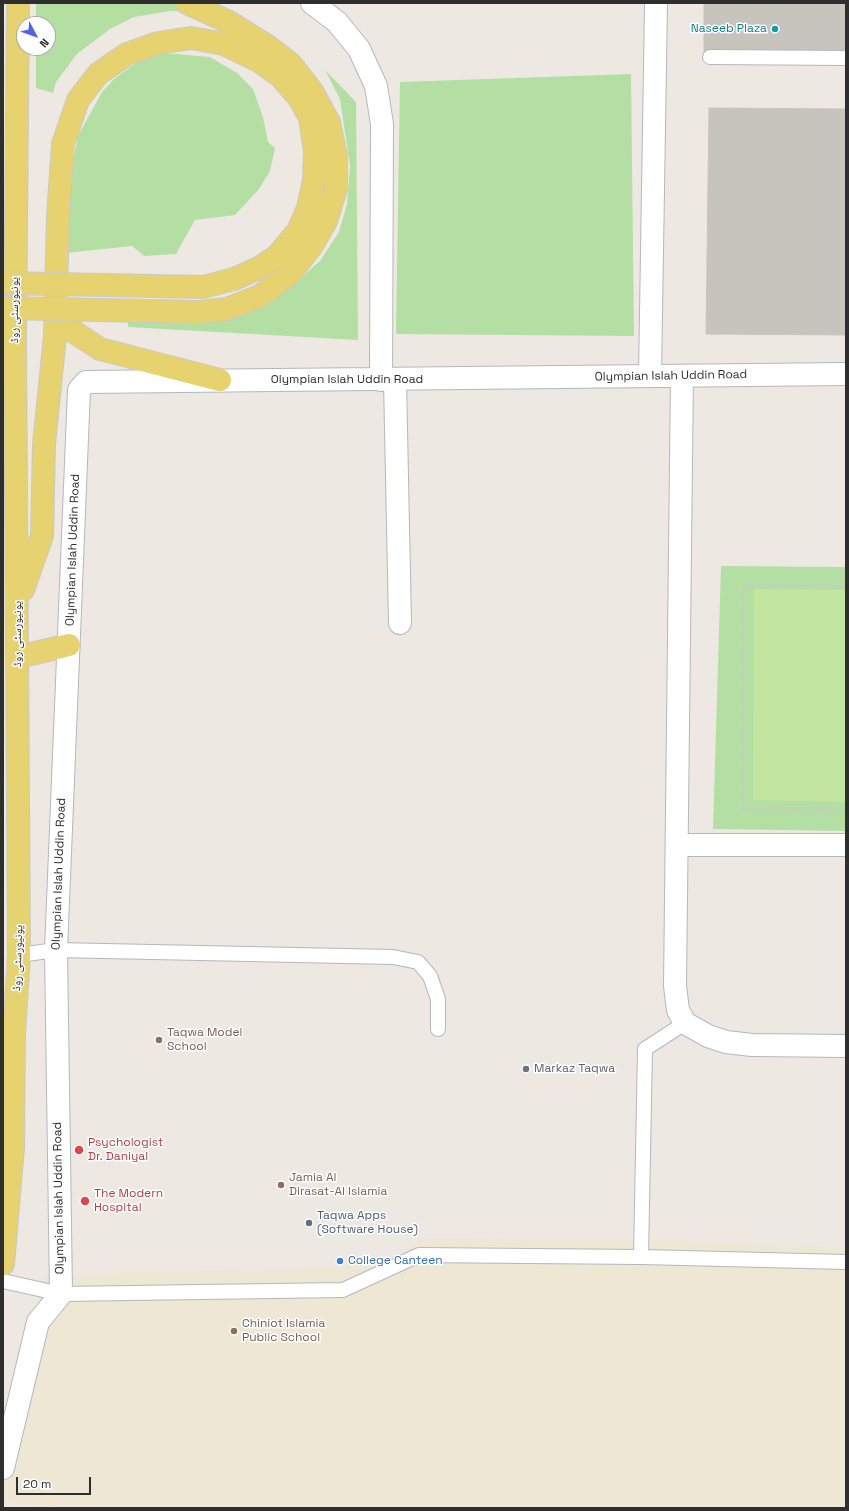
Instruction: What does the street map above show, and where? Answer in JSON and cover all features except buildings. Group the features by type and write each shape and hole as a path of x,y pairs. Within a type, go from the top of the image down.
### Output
{"main road":[{"name":"یونیورسٹی روڈ","path":"3,1264 13,1148 14,1034 19,955 15,262 18,3"},
{"path":"3,308 199,312 227,308 260,296 290,274 311,247 326,221 336,189 336,156 329,122 312,91 291,64 269,47 229,22 187,3"},
{"path":"3,283 203,287 234,279 259,268 277,256 298,231 308,208 314,180 315,151 310,118 299,98 280,76 259,61 224,44 191,38 158,43 127,54 98,74 78,100 64,144 58,217 56,306 55,336 44,444 42,536 18,604"},
{"path":"56,306 74,332 100,349 220,380"},
{"path":"18,657 69,645"}],"street":[{"path":"312,3 337,22 359,48 376,86 382,124 388,380 400,623"},
{"path":"650,376 656,3"},
{"name":"Olympian Islah Uddin Road","path":"61,1294 56,950 79,390 86,382 846,374"},
{"path":"682,376 678,845 675,986 678,1010 685,1023 708,1036 726,1042 752,1045 846,1046"},
{"path":"678,845 846,845"},
{"path":"3,1468 38,1322 61,1294"}],"lane":[{"path":"710,57 846,58"},
{"path":"19,955 56,950 393,957 418,962 430,976 438,999 438,1029"},
{"path":"641,1257 646,1049 685,1023"},
{"path":"3,1281 61,1294 343,1290 419,1255 641,1257 846,1262"}],"path":[{"path":"846,586 743,585 743,809 846,810"}],"shaded area":[{"path":"419,1239 638,1240 846,1248 846,1508 64,1508 3,1500 3,1491 26,1385 42,1276 388,1266"}],"green space":[{"path":"36,3 190,3 209,13 170,11 134,17 110,29 77,54 56,82 53,93 36,88 36,56 56,56 56,16 36,16"},
{"path":"164,53 210,57 237,73 253,89 263,117 268,142 275,148 270,171 259,189 235,215 195,220 176,254 144,256 132,246 65,253 73,161 78,136 102,92 114,79 140,60"},
{"path":"325,70 356,102 358,340 128,327 128,321 247,313 281,295 320,261 339,232 347,204 350,166 340,99"},
{"path":"631,74 634,336 396,334 400,82"},
{"path":"721,566 846,567 846,831 713,829"},
{"path":"754,589 846,590 846,802 753,800"}],"place":[{"name":"Naseeb Plaza","path":"775,29"},
{"name":"Taqwa Model School","path":"159,1040"},
{"name":"Markaz Taqwa","path":"526,1069"},
{"name":"Psychologist Dr. Daniyal","path":"79,1150"},
{"name":"Jamia Al Dirasat-Al Islamia","path":"281,1185"},
{"name":"The Modern Hospital","path":"85,1201"},
{"name":"Taqwa Apps (Software House)","path":"309,1223"},
{"name":"College Canteen","path":"340,1261"},
{"name":"Chiniot Islamia Public School","path":"234,1331"}]}
